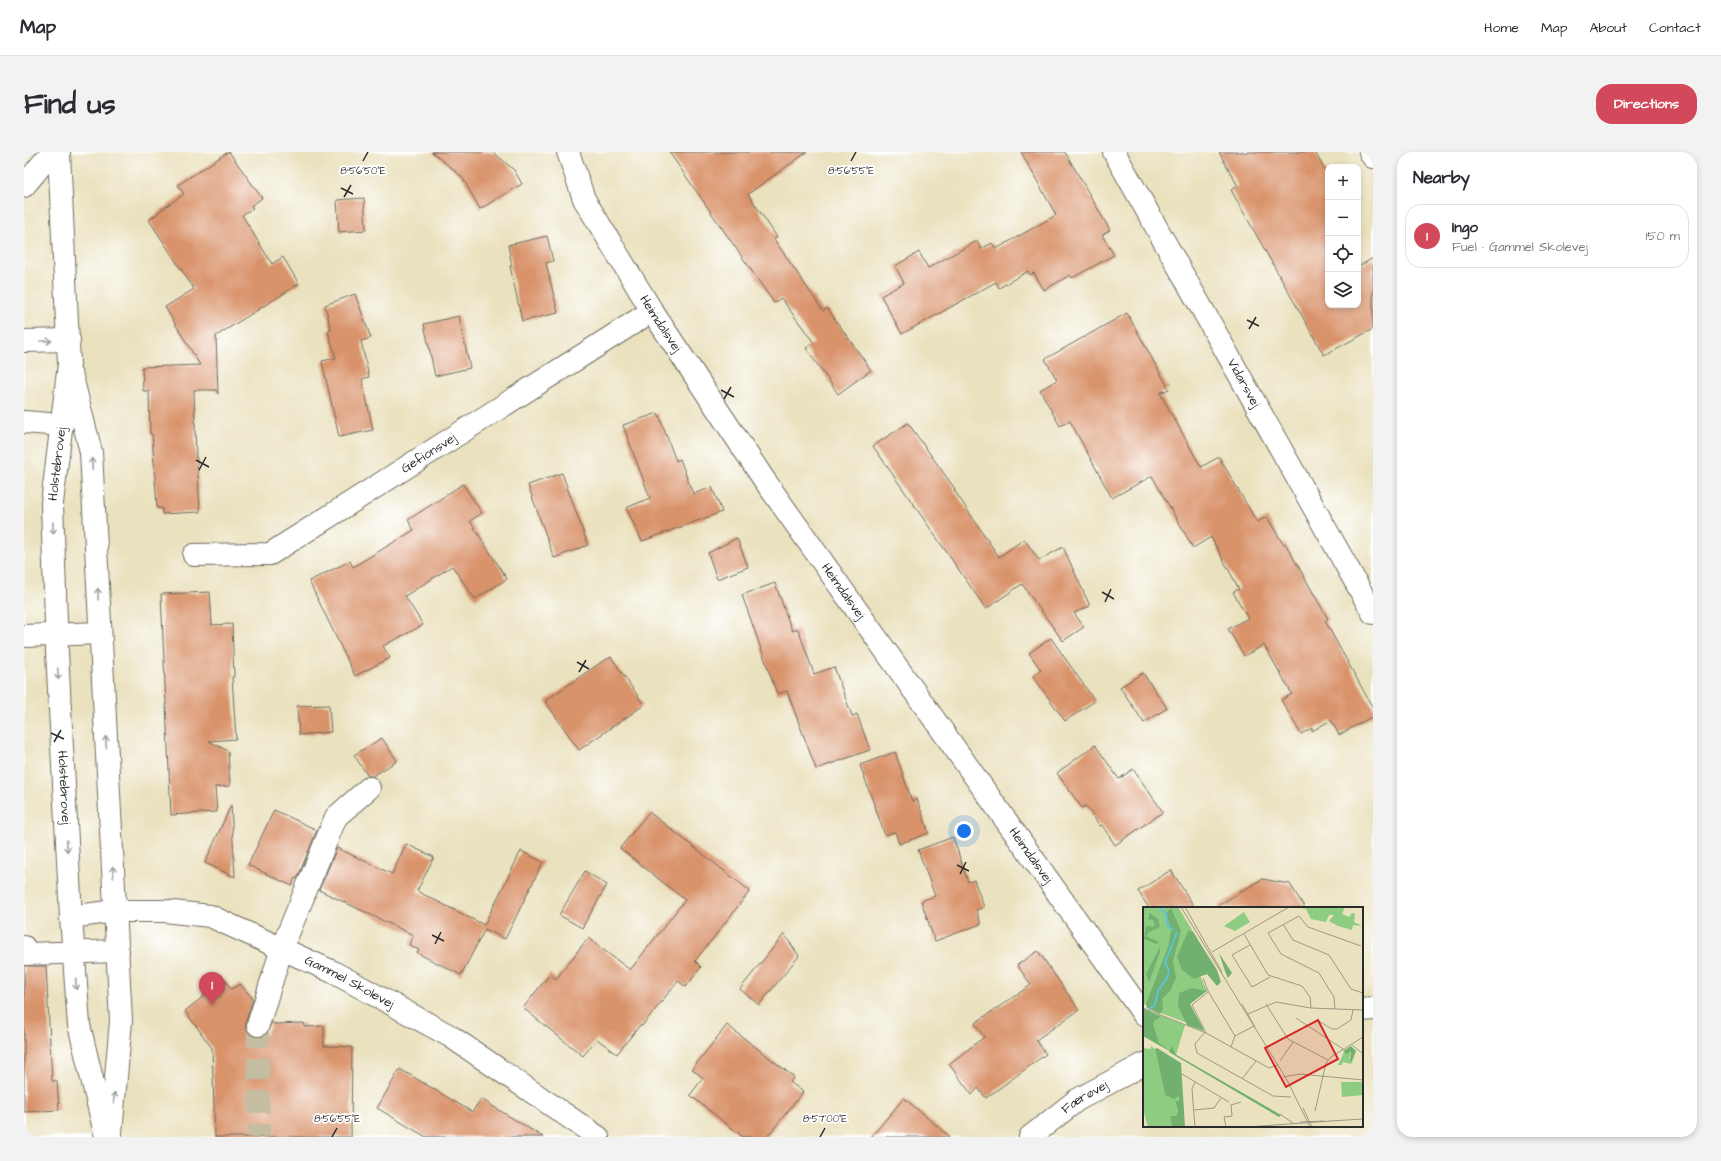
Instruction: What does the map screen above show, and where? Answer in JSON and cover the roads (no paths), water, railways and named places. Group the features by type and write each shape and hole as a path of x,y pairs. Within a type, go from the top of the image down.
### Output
{"street":[{"path":"24,186 52,152"},
{"name":"Holstebrovej","path":"59,152 69,364 52,503 57,635 71,917 79,1025 106,1137"},
{"name":"Heimdalsvej","path":"568,152 584,198 652,311 764,478 1143,1015"},
{"name":"Vidarsvej","path":"1114,152 1373,613"},
{"path":"1370,152 1373,157"},
{"name":"Gefionsvej","path":"194,555 270,554 652,311"},
{"path":"24,341 69,340"},
{"name":"Holstebrovej","path":"69,364 91,452 118,951 121,1021 110,1137"},
{"path":"24,422 62,425"},
{"path":"24,636 100,633"},
{"path":"258,1025 282,948 336,817 369,788"},
{"name":"Gammel Skolevej","path":"71,917 115,911 164,912 210,916 333,972 450,1036 598,1137"},
{"path":"24,947 27,954 118,951"},
{"path":"1363,1010 1373,1009"},
{"name":"Færøvej","path":"1030,1137 1077,1100 1143,1065"}],"tunnel":[{"path":"258,1025 259,1137"}],"place":[{"name":"Ingo","path":"212,1005"}]}
